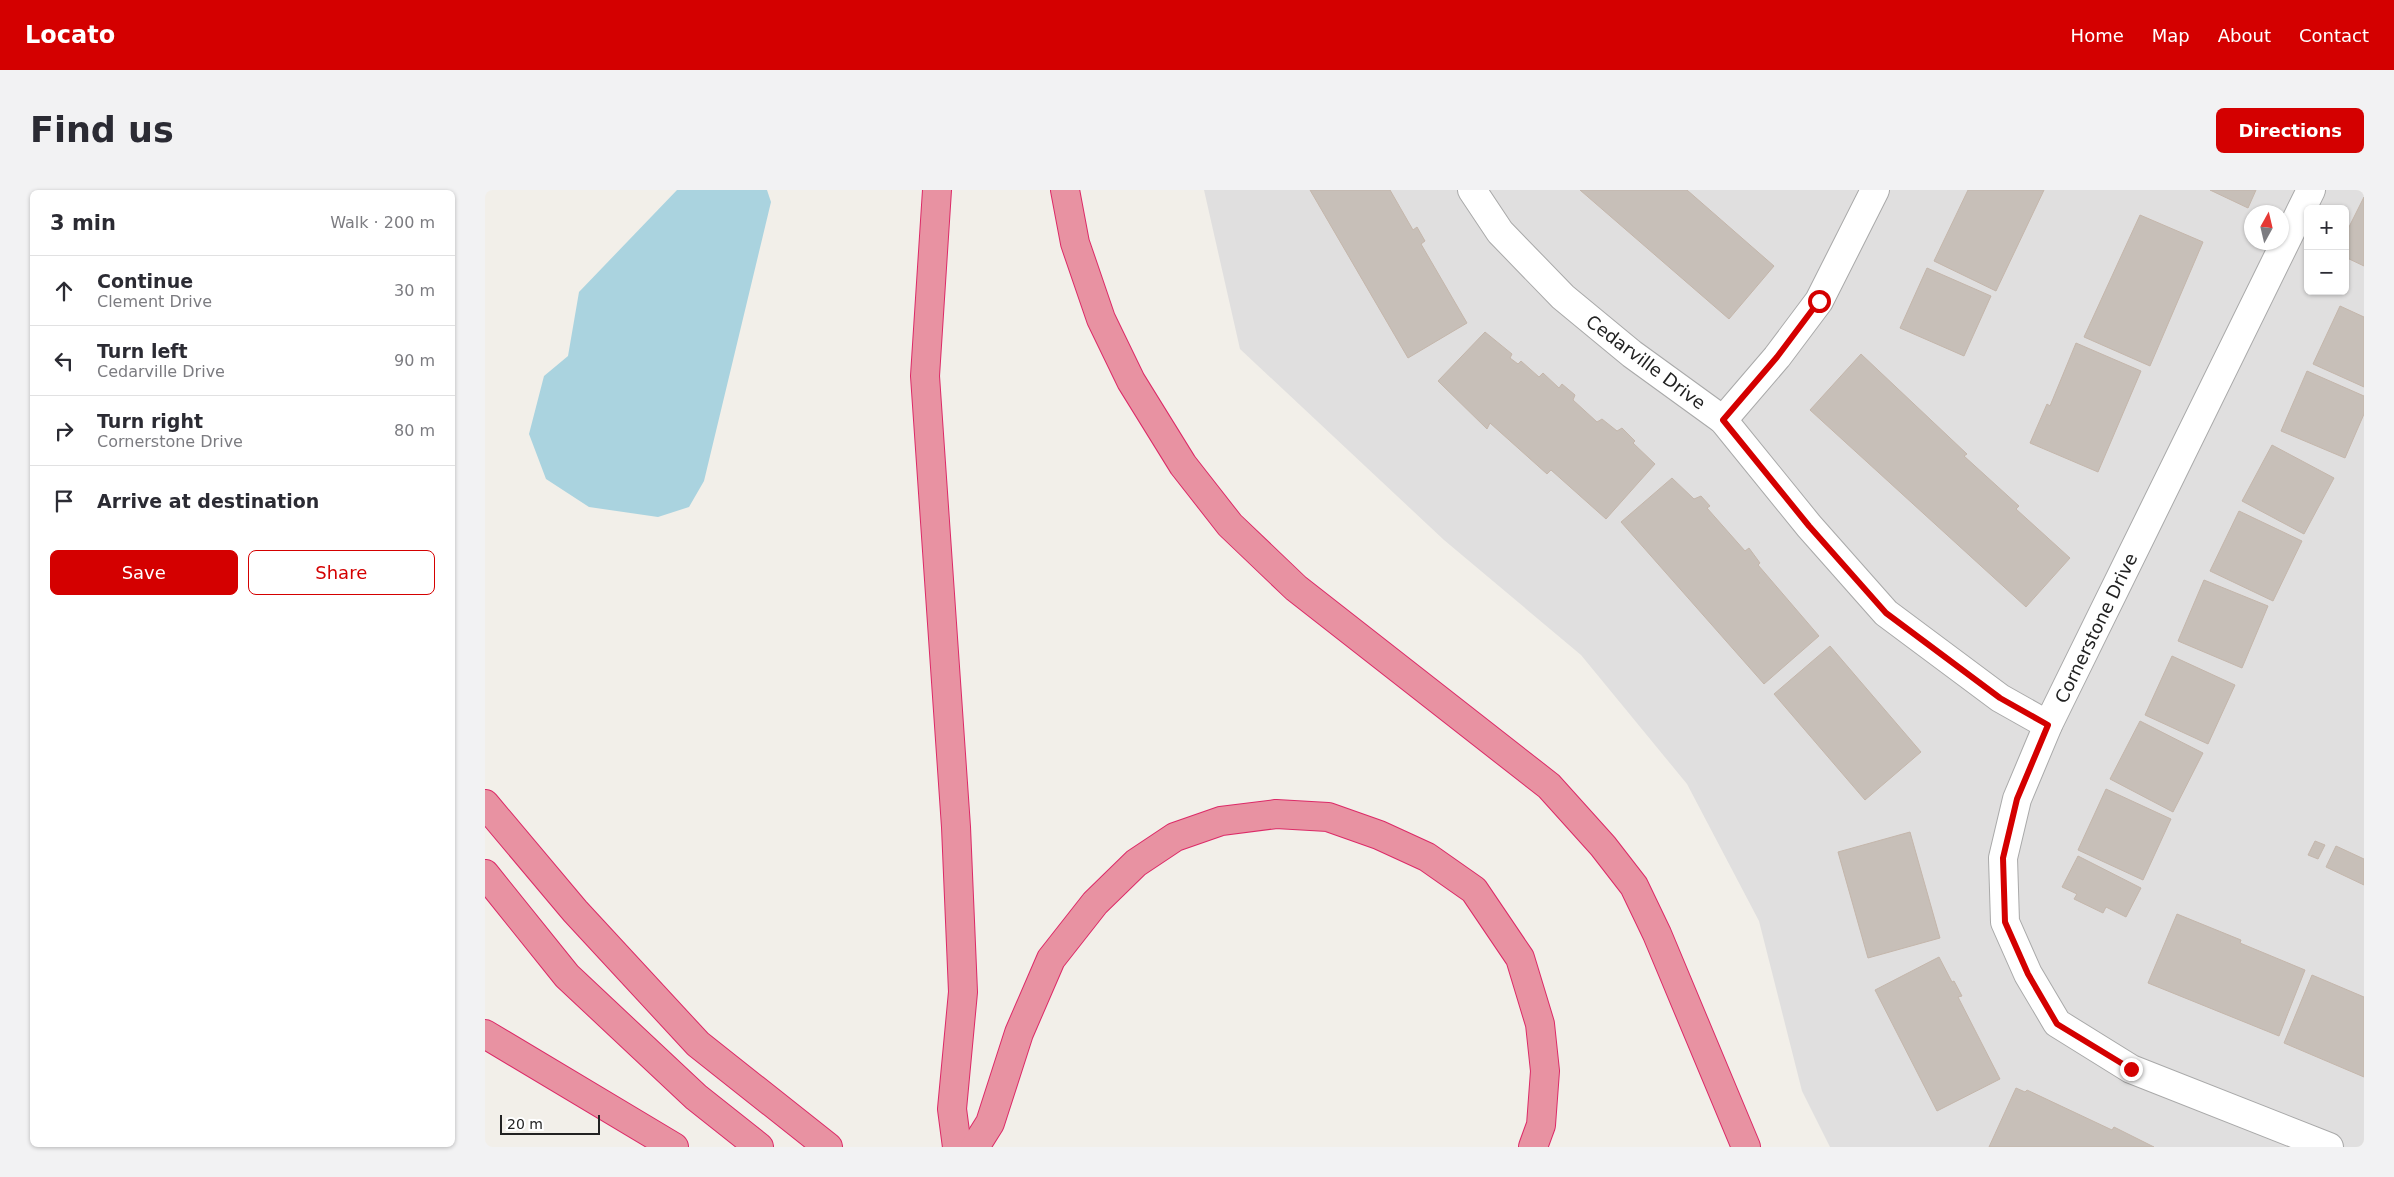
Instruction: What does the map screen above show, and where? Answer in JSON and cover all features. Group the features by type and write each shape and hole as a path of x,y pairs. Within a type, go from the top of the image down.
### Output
{"highway":[{"path":"937,190 925,376 956,827 963,992 952,1109 957,1147"},
{"path":"1065,190 1075,243 1101,319 1131,381 1183,465 1230,525 1296,588 1549,786 1603,846 1634,886 1657,934 1746,1147"},
{"path":"485,804 575,911 698,1044 828,1147"},
{"path":"975,1147 991,1123 1019,1033 1051,959 1095,903 1136,863 1175,837 1221,822 1277,814 1328,817 1379,835 1427,857 1474,890 1520,958 1540,1024 1545,1071 1541,1125 1533,1147"},
{"path":"485,874 567,976 695,1097 759,1147"},
{"path":"485,1034 674,1147"}],"street":[{"name":"Cedarville Drive","path":"1472,190 1500,232 1563,297 1632,354 1723,420 1809,526 1886,613 2000,698 2048,725"},
{"path":"1723,420 1777,357 1819,301 1875,190"},
{"name":"Cornerstone Drive","path":"2311,190 2048,725 2017,799 2003,858 2003,867 2005,922 2028,974 2057,1024 2131,1069 2329,1147"}],"shaded area":[{"path":"1204,190 2364,190 2364,1147 1830,1147 1802,1091 1759,921 1687,784 1581,655 1444,540 1240,349"}],"water":[{"path":"677,190 767,190 771,202 704,481 689,507 658,517 589,507 546,479 529,434 544,376 568,356 579,292"}],"building":[{"path":"1310,190 1390,190 1413,230 1417,227 1425,241 1421,244 1467,323 1408,358"},
{"path":"1580,190 1687,190 1774,266 1729,319"},
{"path":"1968,190 2044,190 1996,291 1934,261"},
{"path":"2210,190 2256,190 2249,205 2244,206"},
{"path":"2364,197 2364,266 2349,259 2349,227"},
{"path":"2140,215 2203,242 2150,366 2084,337"},
{"path":"1927,268 1991,296 1964,356 1900,328"},
{"path":"2340,306 2364,317 2364,387 2313,364"},
{"path":"1485,332 1512,354 1510,358 1518,364 1521,361 1539,377 1543,373 1559,388 1562,384 1575,395 1573,400 1597,422 1602,419 1617,431 1622,428 1635,441 1633,443 1655,464 1606,519 1551,470 1547,474 1490,423 1487,429 1438,381"},
{"path":"2076,343 2141,371 2098,472 2030,443 2047,404 2050,406"},
{"path":"1861,354 1967,454 1964,456 2019,506 2016,509 2070,558 2026,607 1810,410"},
{"path":"2307,371 2364,396 2364,414 2345,458 2281,431"},
{"path":"2272,445 2334,478 2304,534 2242,501"},
{"path":"1672,478 1694,499 1701,496 1710,506 1707,508 1745,551 1749,548 1760,563 1758,565 1819,636 1764,684 1621,522"},
{"path":"2239,511 2302,541 2273,601 2210,571"},
{"path":"2204,580 2268,606 2242,668 2178,641"},
{"path":"1830,646 1921,752 1865,800 1774,694"},
{"path":"2172,656 2235,685 2208,744 2145,715"},
{"path":"2140,721 2203,753 2173,812 2110,779"},
{"path":"2106,789 2171,819 2143,880 2078,850"},
{"path":"1910,832 1940,938 1868,958 1838,852"},
{"path":"2315,841 2325,845 2318,859 2308,855"},
{"path":"2336,846 2364,859 2364,885 2326,867"},
{"path":"2078,856 2141,888 2126,917 2106,907 2103,913 2074,899 2077,894 2062,887"},
{"path":"2177,914 2241,940 2240,943 2305,970 2279,1036 2148,983"},
{"path":"1939,957 1952,982 1954,981 1962,996 1958,997 2000,1079 1937,1111 1875,990"},
{"path":"2312,975 2364,997 2364,1077 2284,1043"},
{"path":"2016,1088 2025,1092 2027,1090 2112,1130 2114,1127 2154,1147 1989,1147"}],"route":[{"path":"1819,301 1777,357 1723,420 1809,526 1886,613 2000,698 2048,725 2017,799 2003,858 2005,922 2028,974 2057,1024 2131,1069"}]}
